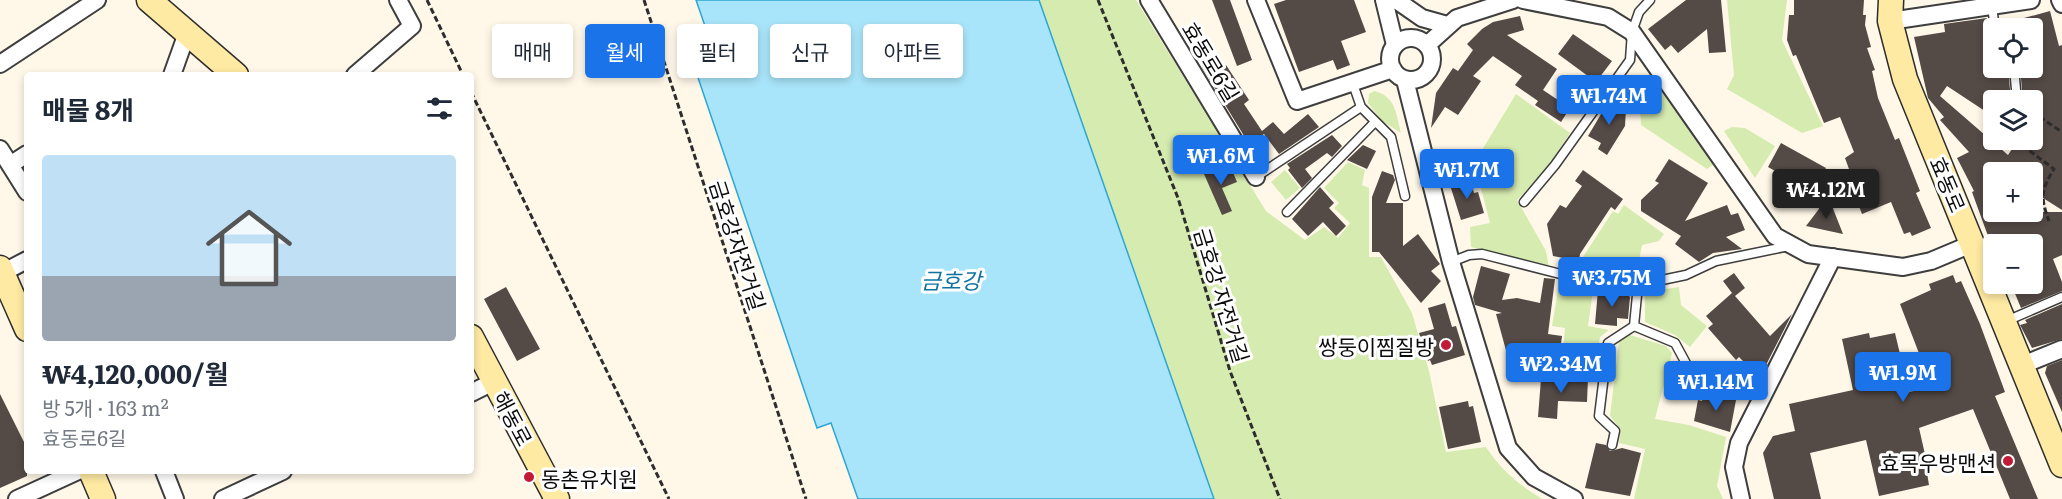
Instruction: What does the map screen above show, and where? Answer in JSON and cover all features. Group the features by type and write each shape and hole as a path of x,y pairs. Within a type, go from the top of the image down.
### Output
{"main road":[{"path":"149,0 232,72"},
{"name":"효동로","path":"1890,10 1905,79 1974,243 2020,366 2062,465"},
{"path":"1,272 24,322"},
{"name":"해동로","path":"474,342 557,499"},
{"path":"92,474 103,499"}],"street":[{"path":"0,64 97,0"},
{"path":"358,72 412,26 398,0"},
{"name":"효동로6길","path":"1149,0 1256,177"},
{"path":"1256,0 1297,101 1352,81 1399,74 1419,80 1430,71 1433,57 1427,45 1415,38 1408,38 1395,45"},
{"path":"1384,0 1395,45 1390,58 1399,74 1451,262 1508,448 1534,477 1574,499"},
{"path":"1396,0 1422,18 1452,21 1513,0"},
{"path":"1427,45 1452,21 1466,0"},
{"path":"1523,0 1608,17 1632,32 1775,236 1789,246 1808,254 1903,267 1931,261 1974,243"},
{"path":"1890,10 1992,7 2031,0"},
{"path":"2060,0 2062,4"},
{"path":"172,70 187,33"},
{"path":"0,149 24,187"},
{"path":"10,165 24,156"},
{"path":"1741,499 1734,467 1739,443 1833,257"},
{"path":"1,272 24,261"},
{"path":"2020,366 2062,349"},
{"path":"474,392 495,381"},
{"path":"17,499 71,474"},
{"path":"165,474 175,499"},
{"path":"223,499 277,474"}],"lane":[{"path":"1524,202 1555,165 1630,60 1632,32 1639,12 1650,0"},
{"path":"1992,7 1994,18"},
{"path":"1352,81 1361,106 1374,123 1391,137 1405,196"},
{"path":"1256,177 1361,106"},
{"path":"1287,212 1374,123"},
{"path":"1451,262 1469,255 1482,254 1584,280 1638,285 1686,275 1716,261 1789,246"},
{"path":"1634,327 1638,285"},
{"path":"2004,322 2062,297"},
{"path":"1634,327 1675,343 1688,367 1763,393"},
{"path":"1612,445 1615,431 1599,416 1608,343 1634,327"}],"path":[{"path":"427,0 462,72"},
{"name":"금호강자전거길","path":"644,0 806,499"},
{"name":"금호강 자전거길","path":"1098,0 1178,198 1230,371 1280,499"},
{"path":"474,98 669,499"},
{"path":"2043,119 2062,132"},
{"path":"2028,150 2054,169 2046,183 2042,202 2049,221"}],"green space":[{"path":"1039,0 1136,0 1266,211 1305,240 1324,227 1338,238 1350,223 1334,208 1339,203 1324,188 1348,162 1365,170 1362,185 1369,188 1369,257 1381,257 1412,313 1429,371 1446,452 1486,447 1511,476 1542,499 1214,499"},
{"path":"1727,0 1787,0 1782,40 1823,126 1802,133 1727,89 1734,75"},
{"path":"1639,84 1660,90 1714,164 1707,169 1641,125"},
{"path":"1374,91 1381,93 1391,101 1401,133 1382,121 1368,103 1369,94"},
{"path":"1516,94 1570,133 1543,174 1517,200 1546,251 1549,268 1471,247 1470,227 1490,223 1477,173 1476,160"},
{"path":"1732,127 1745,128 1775,146 1755,178 1724,131"},
{"path":"1285,170 1300,188 1286,200 1271,182"},
{"path":"1624,205 1664,234 1659,241 1642,245 1636,278 1617,278 1582,271 1583,257 1613,211 1618,214"},
{"path":"1559,284 1593,290 1588,326 1609,330 1600,337 1594,374 1561,372 1565,328 1552,326"},
{"path":"1679,287 1681,305 1707,326 1690,347 1675,335 1645,322 1645,292"},
{"path":"1630,335 1666,346 1672,353 1655,419 1689,425 1726,437 1717,486 1723,499 1634,499 1645,449 1619,443 1621,430 1610,416 1619,341"}],"water":[{"name":"금호강","path":"696,0 1039,0 1214,499 858,499 831,423 817,428 698,78 758,78 758,24 704,24"}],"building":[{"path":"1212,0 1230,0 1252,60 1237,66"},
{"path":"1286,0 1354,0 1366,32 1341,41 1350,65 1337,70 1333,60 1299,72 1274,4"},
{"path":"1686,0 1721,0 1726,52 1709,53 1707,29 1678,53 1671,45 1665,50 1648,29"},
{"path":"1794,0 1864,0 1863,15 1866,15 1865,25 1871,47 1867,48 1875,70 1872,71 1878,98 1895,140 1899,138 1920,191 1916,193 1931,228 1912,236 1910,232 1904,234 1891,202 1862,214 1849,180 1854,183 1845,158 1854,152 1840,117 1824,123 1796,55 1793,56 1787,40 1789,15 1794,15"},
{"path":"2050,11 2059,46 2062,45 2062,210 2043,198 2043,162 1983,162 1983,222 2043,222 2043,212 2062,212 2062,255 2053,259 2062,282 2062,291 2021,308 2015,294 2043,294 2043,234 1987,234 1972,192 1974,191 1957,158 1969,152 1940,120 1944,117 1928,98 1914,37 1945,32 1944,24 1983,19 1983,78 2009,78 2010,90 1983,90 1983,110 1947,86 1940,96 1983,133 1983,150 2002,150 2008,155 2011,150 2043,150 2043,90 2022,90 2021,78 2043,78 2043,18 2024,18"},
{"path":"1520,16 1524,30 1507,35 1557,69 1543,90 1570,108 1561,122 1535,105 1538,101 1515,85 1522,76 1493,56 1473,76 1481,81 1458,115 1445,107 1431,128 1436,93 1453,68 1458,71 1473,50 1467,44 1493,22"},
{"path":"1573,34 1612,61 1596,82 1558,54"},
{"path":"1210,61 1217,71 1226,65 1249,100 1244,104 1262,131 1273,122 1284,134 1308,114 1319,127 1279,154 1264,134 1249,144 1202,67"},
{"path":"1610,99 1626,108 1625,126 1607,155 1598,149 1601,143 1588,136"},
{"path":"1332,135 1342,146 1332,157 1327,153 1305,169 1312,178 1302,188 1288,170 1290,168 1287,164"},
{"path":"1781,143 1826,168 1813,192 1768,167"},
{"path":"1363,145 1376,151 1367,169 1347,160"},
{"path":"1669,159 1708,183 1685,221 1727,205 1731,215 1738,213 1745,230 1726,237 1742,249 1713,253 1699,262 1675,244 1681,236 1641,211 1641,200 1659,183 1655,181"},
{"path":"1229,163 1237,182 1222,188 1232,211 1222,215 1204,174"},
{"path":"1583,170 1623,199 1615,210 1611,207 1580,254 1579,261 1553,256 1547,224 1560,205 1566,208 1582,186 1575,181"},
{"path":"1382,171 1393,175 1395,180 1386,203 1403,203 1403,246 1418,234 1440,264 1431,271 1441,281 1421,303 1379,252 1372,252 1372,197"},
{"path":"1470,179 1474,193 1478,192 1484,213 1461,220 1450,185"},
{"path":"1320,187 1334,203 1329,208 1346,226 1336,236 1323,222 1308,236 1292,219"},
{"path":"1822,205 1832,206 1843,234 1806,226"},
{"path":"1481,266 1510,274 1502,300 1517,298 1540,303 1544,278 1555,279 1548,334 1562,336 1560,351 1537,347 1507,354 1496,314 1502,313 1475,305 1473,297"},
{"path":"1734,273 1745,288 1735,296 1770,336 1792,314 1760,373 1754,372 1739,357 1736,360 1708,328 1713,324 1706,316 1732,293 1723,281"},
{"path":"1953,275 1956,283 1961,281 1980,324 2005,392 1995,396 2038,499 2010,499 1973,409 1919,428 1929,472 1927,473 1929,485 1879,496 1866,440 1810,453 1821,499 1774,499 1763,453 1773,436 1795,431 1789,404 1853,390 1842,339 1869,333 1870,338 1895,333 1909,392 1932,387 1900,304 1931,290 1929,284"},
{"path":"506,287 540,349 517,361 484,299"},
{"path":"1598,290 1626,293 1630,297 1628,319 1617,318 1617,326 1595,324"},
{"path":"1445,303 1452,327 1456,326 1465,355 1432,365 1430,360 1428,361 1419,333 1434,329 1428,308"},
{"path":"2062,304 2062,339 2032,348 2020,325 2027,323 2025,320"},
{"path":"2062,360 2062,412 2045,373 2047,366"},
{"path":"1562,377 1588,378 1587,402 1558,401 1557,419 1538,417 1541,379 1561,381"},
{"path":"1704,393 1736,400 1730,432 1694,421 1698,400 1702,401"},
{"path":"0,394 24,442 24,474 27,476 0,488"},
{"path":"1468,401 1469,407 1473,406 1481,442 1448,449 1439,407"},
{"path":"1596,443 1606,445 1610,451 1622,448 1641,453 1630,496 1585,488"}],"place":[{"name":"쌍둥이찜질방","path":"1446,345"},
{"name":"효목우방맨션","path":"2008,461"},
{"name":"동촌유치원","path":"529,477"}]}
